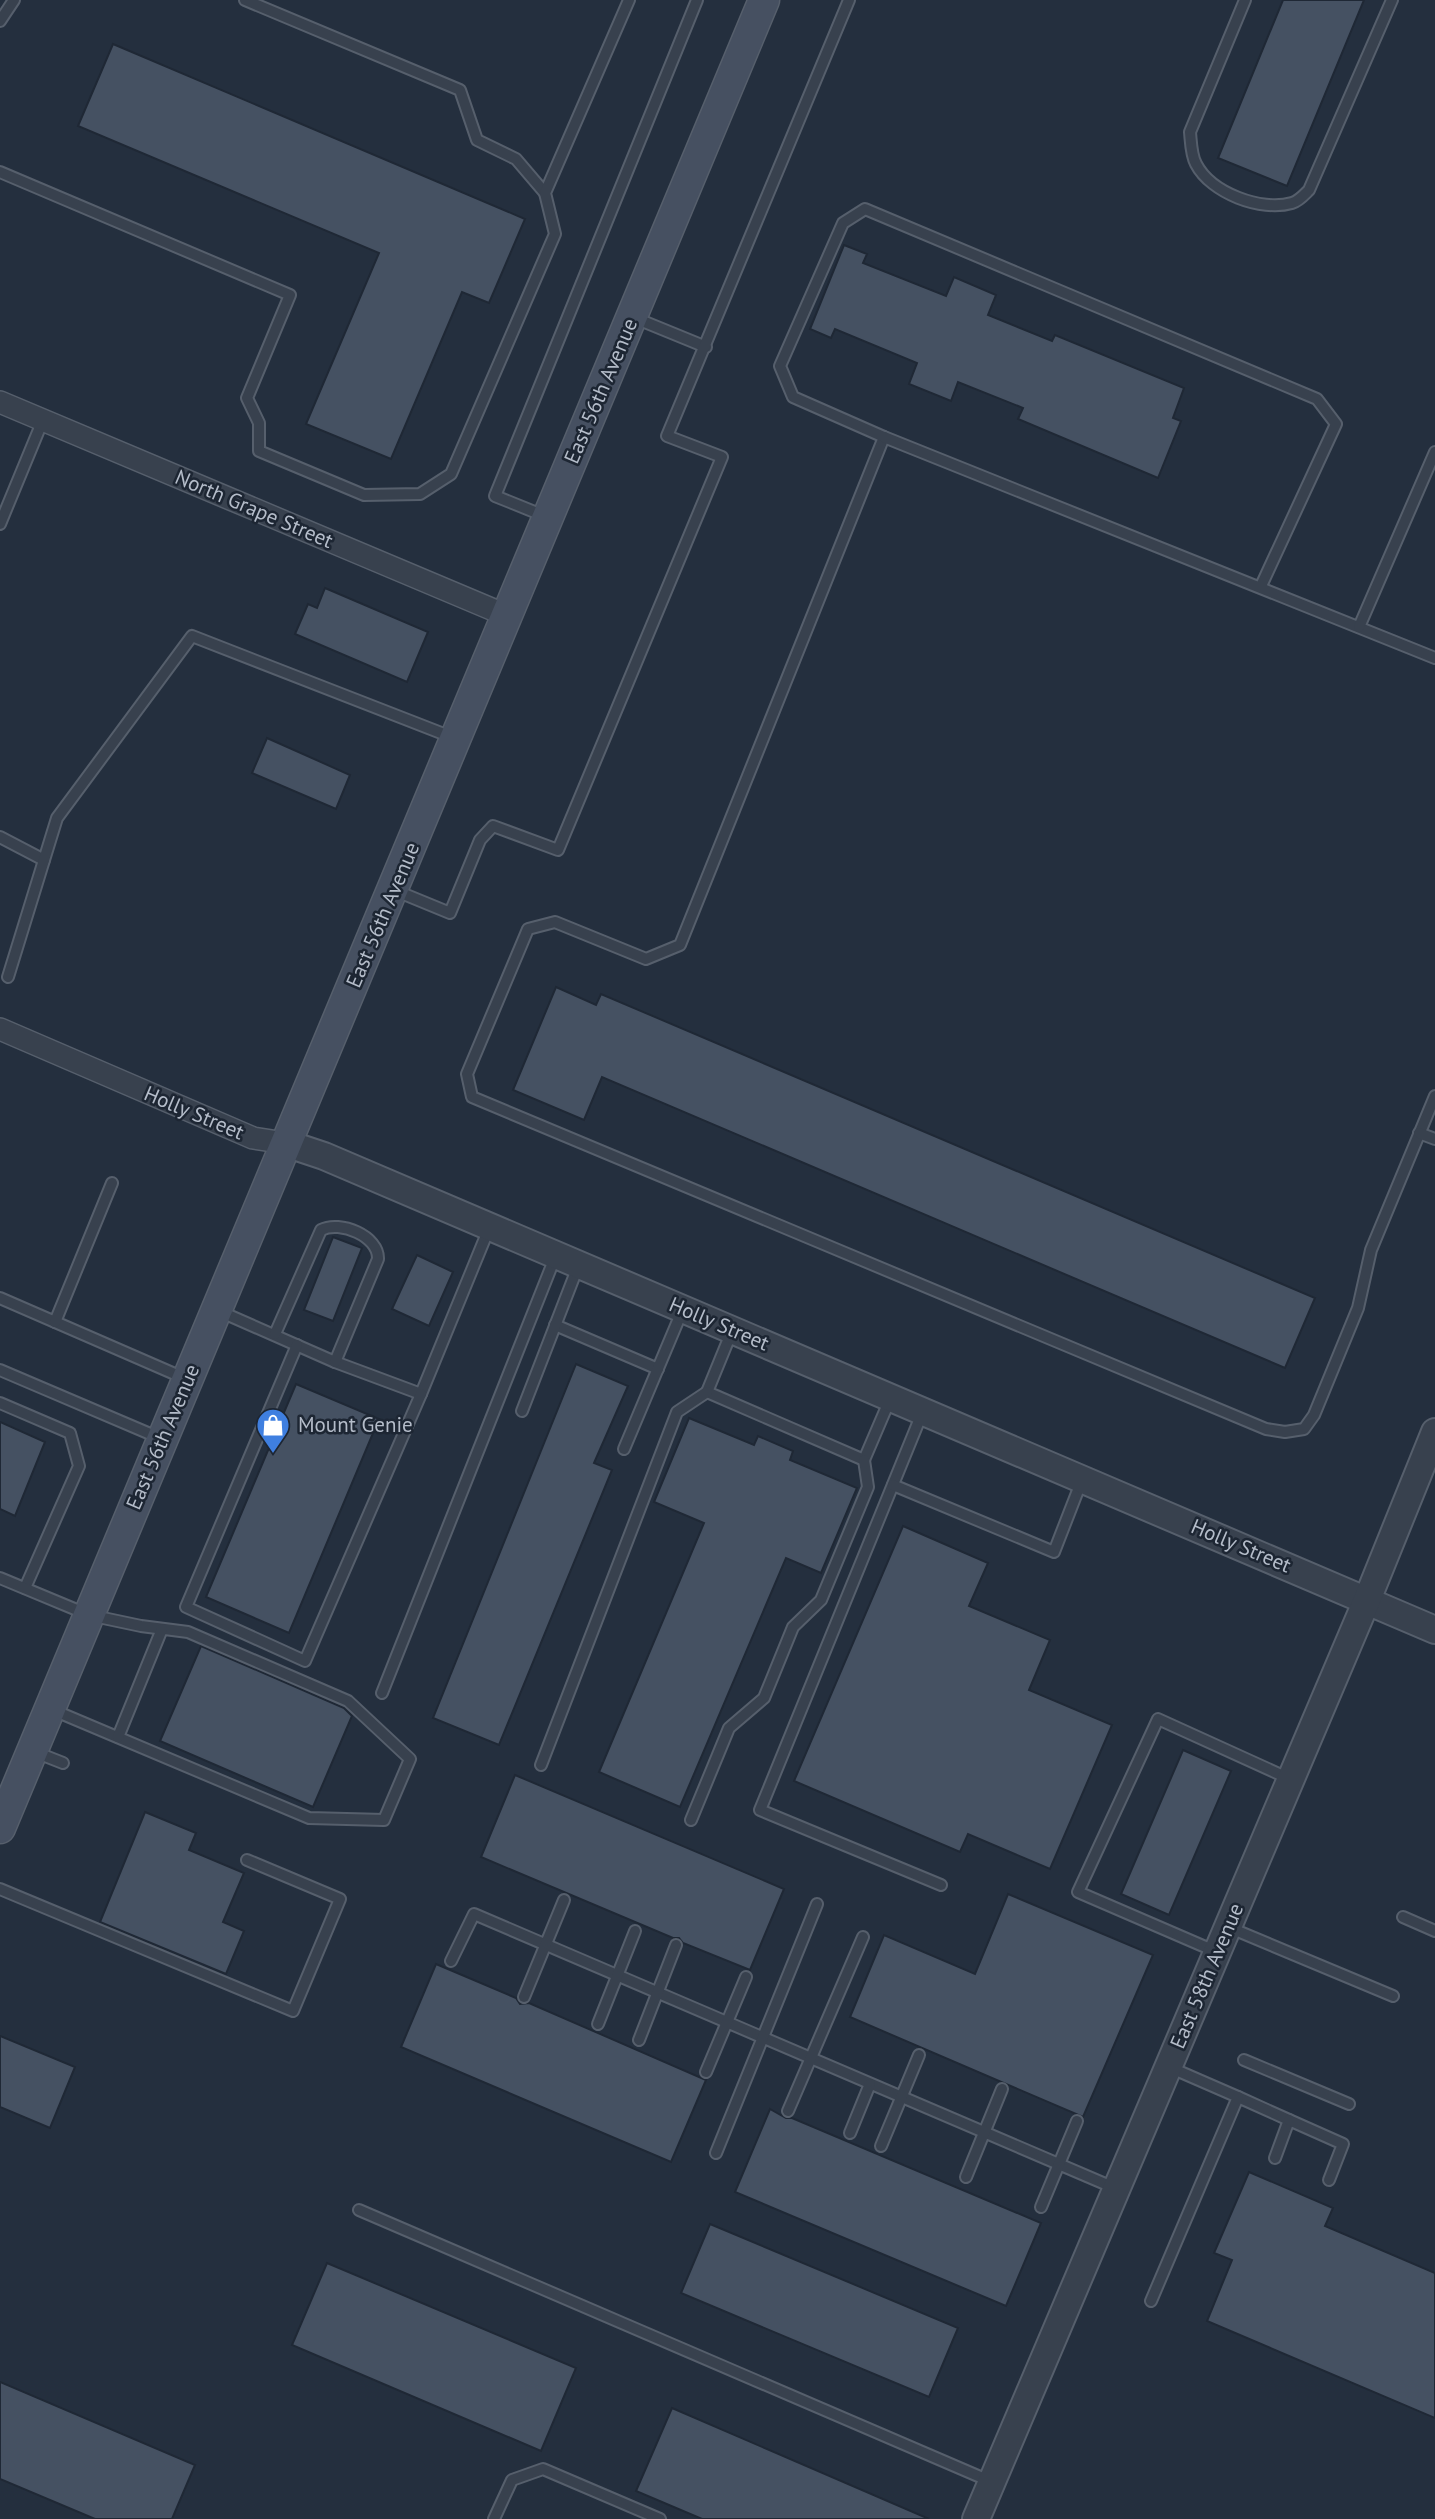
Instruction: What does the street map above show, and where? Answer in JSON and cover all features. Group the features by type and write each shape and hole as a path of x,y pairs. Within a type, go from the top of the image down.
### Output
{"main road":[{"name":"East 56th Avenue","path":"0,1828 764,0"}],"street":[{"name":"North Grape Street","path":"0,402 508,616"},
{"name":"Holly Street","path":"0,1029 253,1138 285,1143 327,1157 1435,1630"},
{"name":"East 58th Avenue","path":"976,2519 1367,1600 1435,1432"}],"lane":[{"path":"0,21 15,0"},
{"path":"0,172 290,295 247,398 259,423 259,451 364,495 420,494 451,474 555,234 545,193 516,159 477,140 460,90 245,0"},
{"path":"545,193 629,0"},
{"path":"548,518 495,496 697,0"},
{"path":"394,890 450,913 480,840 493,826 558,850 722,457 667,436 849,0"},
{"path":"1245,0 1190,132 1191,144 1195,163 1207,179 1255,203 1280,205 1296,202 1309,190 1392,0"},
{"path":"1261,586 1336,424 1317,399 866,209 843,223 780,366 793,397 884,437 1435,658"},
{"path":"632,316 706,347"},
{"path":"0,524 43,419"},
{"path":"884,437 680,945 646,959 555,922 528,929 467,1074 472,1097 1266,1429 1285,1432 1304,1429 1314,1415 1358,1308 1371,1250 1435,1096"},
{"path":"1359,627 1435,452"},
{"path":"8,977 57,818 192,636 456,739"},
{"path":"0,837 44,860"},
{"path":"1419,1133 1435,1139"},
{"path":"55,1322 112,1183"},
{"path":"275,1334 321,1230 329,1226 340,1226 373,1241 378,1250 378,1259 335,1362"},
{"path":"297,1345 186,1607 305,1661 421,1394 489,1226"},
{"path":"522,1411 555,1325 568,1259"},
{"path":"382,1693 568,1259"},
{"path":"0,1298 187,1379"},
{"path":"624,1449 683,1309"},
{"path":"216,1310 335,1362 421,1394"},
{"path":"555,1325 657,1369"},
{"path":"541,1765 677,1412 707,1392 733,1330"},
{"path":"0,1370 162,1439"},
{"path":"707,1392 864,1460"},
{"path":"691,1820 729,1728 764,1698 793,1628 821,1600 868,1488 864,1460 891,1397"},
{"path":"0,1403 70,1433 79,1466 25,1588"},
{"path":"923,1411 761,1810 941,1885"},
{"path":"893,1485 1054,1552 1083,1479"},
{"path":"0,1578 89,1615 188,1632 348,1701 410,1759 384,1820 309,1818 50,1709"},
{"path":"118,1737 162,1629"},
{"path":"1217,1952 1078,1892 1158,1719 1291,1779"},
{"path":"32,1751 63,1763"},
{"path":"0,1889 293,2011 340,1899 247,1860"},
{"path":"524,1997 564,1900"},
{"path":"716,2153 817,1904"},
{"path":"451,1961 474,1914 1116,2189"},
{"path":"1404,1917 1435,1931"},
{"path":"1228,1927 1394,1996"},
{"path":"598,2024 635,1931"},
{"path":"788,2111 863,1937"},
{"path":"639,2040 676,1945"},
{"path":"706,2072 746,1977"},
{"path":"881,2147 919,2055"},
{"path":"1244,2060 1349,2104"},
{"path":"1169,2067 1343,2144 1329,2180"},
{"path":"849,2133 870,2084"},
{"path":"966,2178 1002,2089"},
{"path":"1151,2301 1238,2097"},
{"path":"1275,2158 1289,2120"},
{"path":"1041,2207 1077,2121"},
{"path":"359,2210 992,2482"},
{"path":"494,2519 512,2480 543,2469 660,2519"}],"building":[{"path":"1283,0 1364,0 1287,186 1218,158"},
{"path":"113,44 525,219 489,303 462,292 391,459 306,424 379,253 78,126"},
{"path":"844,245 867,254 863,263 946,296 954,277 996,295 988,315 1052,341 1055,335 1184,388 1173,418 1181,421 1158,478 1018,419 1023,408 958,382 951,401 909,384 917,363 835,329 831,338 810,329"},
{"path":"325,588 428,632 407,682 295,634 308,604 317,608"},
{"path":"267,738 350,775 336,809 252,773"},
{"path":"556,987 596,1005 601,994 1315,1298 1285,1368 602,1077 584,1120 513,1090"},
{"path":"333,1237 362,1248 333,1321 304,1310"},
{"path":"417,1255 453,1272 429,1326 392,1309"},
{"path":"576,1364 628,1386 594,1463 612,1470 499,1745 433,1718"},
{"path":"296,1384 379,1419 289,1633 206,1597"},
{"path":"689,1418 754,1445 758,1436 793,1451 790,1460 857,1488 821,1573 786,1558 680,1807 599,1772 704,1523 654,1502"},
{"path":"0,1422 45,1442 15,1516 0,1509"},
{"path":"903,1526 988,1563 969,1606 1050,1640 1029,1690 1112,1725 1050,1869 968,1834 960,1852 794,1781"},
{"path":"201,1646 344,1708 352,1716 313,1807 160,1741"},
{"path":"1183,1750 1231,1771 1169,1915 1121,1894"},
{"path":"515,1775 784,1889 750,1970 481,1857"},
{"path":"145,1812 196,1833 189,1850 244,1873 223,1922 244,1931 226,1974 100,1922"},
{"path":"1008,1894 1153,1955 1083,2117 850,2017 884,1935 975,1974"},
{"path":"436,1964 516,1998 520,2004 529,2003 706,2080 671,2162 401,2047"},
{"path":"0,2036 75,2067 50,2128 0,2107"},
{"path":"770,2109 1041,2223 1006,2306 735,2192"},
{"path":"1249,2172 1333,2208 1325,2226 1435,2273 1435,2418 1207,2321 1232,2260 1214,2253"},
{"path":"710,2224 958,2328 929,2397 681,2293"},
{"path":"327,2263 576,2368 541,2451 292,2345"},
{"path":"0,2382 195,2465 172,2519 95,2519 0,2479"},
{"path":"672,2408 929,2519 702,2519 636,2491"}],"place":[{"name":"Mount Genie","path":"273,1455"}]}
